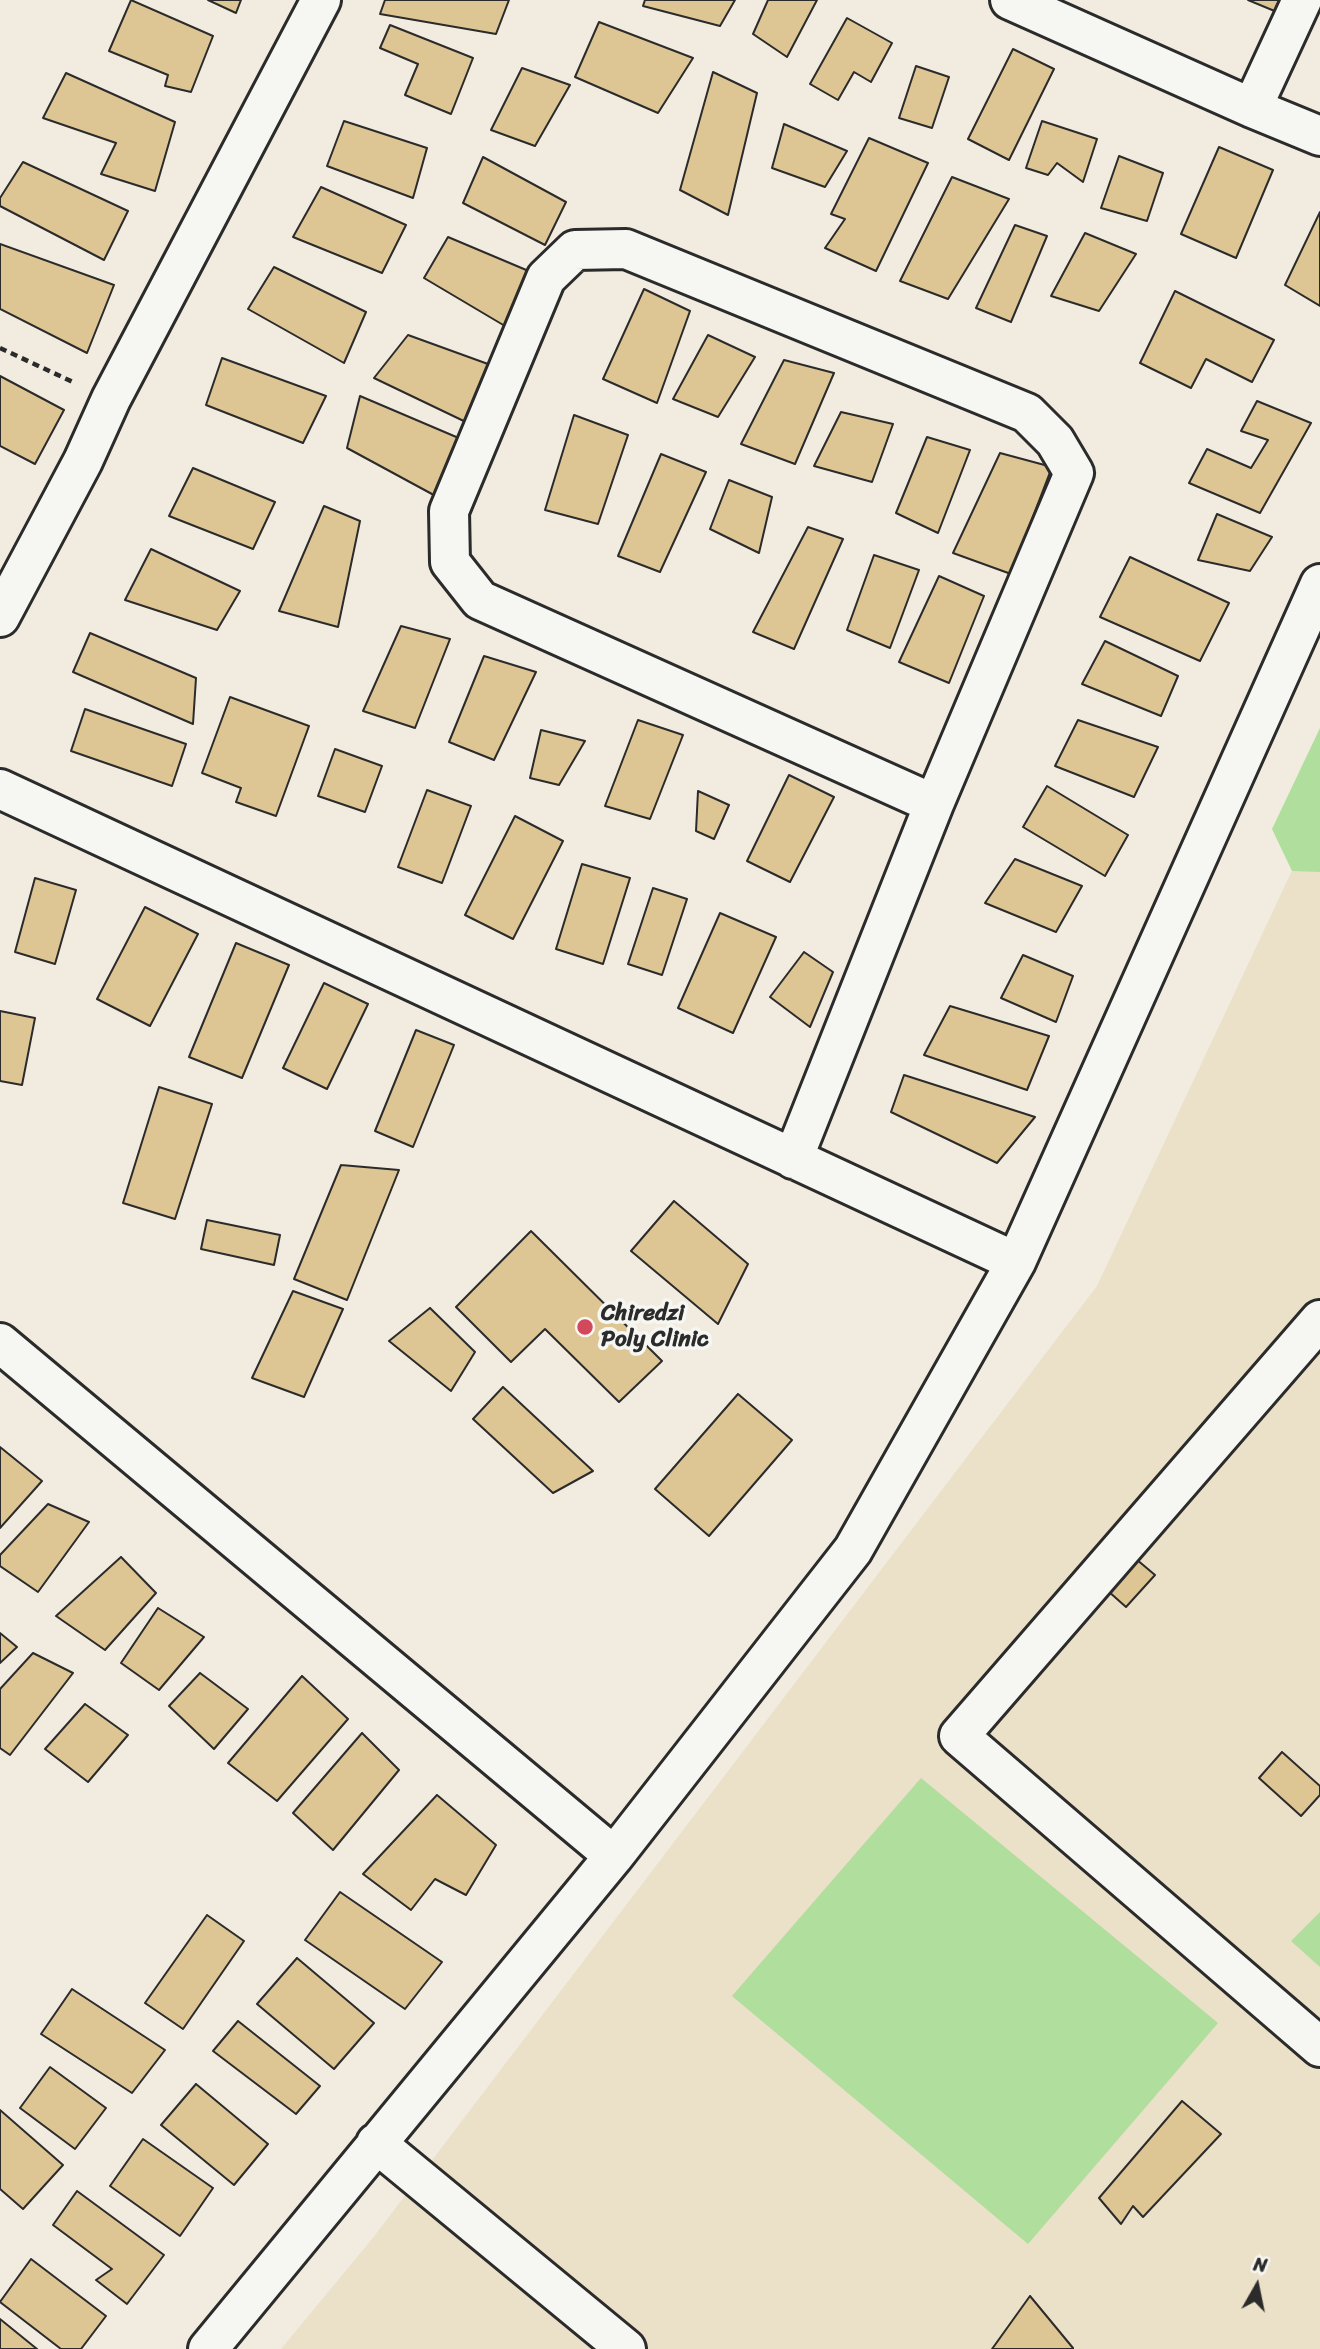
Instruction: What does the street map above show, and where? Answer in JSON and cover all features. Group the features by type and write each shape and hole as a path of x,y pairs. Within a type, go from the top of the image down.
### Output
{"street":[{"path":"0,617 321,0"},
{"path":"1010,0 1320,136"},
{"path":"1252,108 1302,0"},
{"path":"793,1159 934,804 1074,473 1055,440 1027,414 626,248 575,250 545,278 449,511 450,562 480,600 934,804"},
{"path":"208,2349 614,1856 853,1550 1016,1262 1320,584"},
{"path":"0,789 1016,1262"},
{"path":"1320,1320 959,1736 1320,2047"},
{"path":"0,1343 614,1856"},
{"path":"376,2144 626,2349"}],"path":[{"path":"0,348 111,400"}],"shaded area":[{"path":"1320,811 1320,2349 281,2349 372,2239 1097,1286"}],"green space":[{"path":"1320,728 1320,872 1292,871 1272,829"},
{"path":"921,1778 1218,2023 1028,2244 732,1996"},
{"path":"1320,1912 1320,1967 1291,1941"}],"building":[{"path":"131,0 213,36 191,92 165,86 168,75 109,51"},
{"path":"208,0 241,0 236,13"},
{"path":"385,0 509,0 496,34 380,14"},
{"path":"645,0 735,0 720,26 643,6"},
{"path":"768,0 817,0 787,57 753,34"},
{"path":"1248,0 1282,0 1277,12"},
{"path":"847,18 892,43 871,82 854,72 838,100 810,84"},
{"path":"599,22 693,58 658,113 575,77"},
{"path":"390,25 473,58 451,114 405,95 418,64 380,48"},
{"path":"1013,49 1054,69 1009,160 968,139"},
{"path":"916,66 949,77 932,128 899,118"},
{"path":"522,68 570,85 535,146 491,130"},
{"path":"713,72 757,93 728,215 680,190"},
{"path":"66,73 175,122 155,191 101,174 116,143 43,118"},
{"path":"344,121 427,148 413,198 327,166"},
{"path":"1042,121 1097,139 1083,182 1057,163 1048,175 1026,168"},
{"path":"784,124 847,151 825,187 772,168"},
{"path":"869,138 928,163 876,271 825,248 845,219 831,214"},
{"path":"1219,147 1273,170 1236,258 1181,234"},
{"path":"1119,156 1163,173 1147,221 1101,208"},
{"path":"483,157 566,202 545,245 463,203"},
{"path":"23,162 128,211 104,260 0,206 0,198"},
{"path":"952,177 1009,199 948,299 900,281"},
{"path":"321,187 406,225 382,273 293,237"},
{"path":"1320,212 1320,306 1285,285"},
{"path":"1015,225 1047,236 1011,322 976,308"},
{"path":"1085,233 1136,254 1099,311 1051,296"},
{"path":"448,237 531,272 510,329 424,278"},
{"path":"0,244 114,285 87,353 0,309"},
{"path":"274,267 366,312 344,363 248,309"},
{"path":"644,289 690,311 657,403 603,379"},
{"path":"1175,291 1274,340 1252,382 1206,359 1191,388 1140,363"},
{"path":"408,335 499,368 470,424 374,378"},
{"path":"708,335 755,357 718,417 673,399"},
{"path":"222,358 326,396 303,443 206,405"},
{"path":"784,360 834,373 795,464 741,444"},
{"path":"0,376 64,410 35,464 0,446"},
{"path":"360,396 461,439 443,500 347,448"},
{"path":"1257,401 1311,423 1260,513 1189,483 1207,449 1251,468 1268,440 1241,431"},
{"path":"841,412 893,424 872,482 814,466"},
{"path":"574,415 628,435 598,524 545,510"},
{"path":"927,437 970,450 938,533 896,513"},
{"path":"1000,453 1052,467 1011,574 953,553"},
{"path":"661,454 706,472 660,572 618,556"},
{"path":"193,468 275,502 253,549 169,516"},
{"path":"729,480 772,497 759,553 710,529"},
{"path":"324,506 360,521 338,627 279,611"},
{"path":"1217,514 1272,537 1250,571 1198,560"},
{"path":"808,527 843,539 794,649 753,632"},
{"path":"151,549 240,591 217,630 125,600"},
{"path":"874,555 919,570 890,648 847,630"},
{"path":"1130,557 1229,603 1200,661 1100,617"},
{"path":"939,576 984,596 949,683 899,662"},
{"path":"401,626 450,639 415,728 363,711"},
{"path":"90,633 196,678 193,724 73,672"},
{"path":"1105,641 1178,676 1161,716 1082,684"},
{"path":"484,656 536,672 494,760 449,742"},
{"path":"230,697 309,726 276,816 236,802 241,788 202,773"},
{"path":"85,709 186,744 172,786 71,751"},
{"path":"638,720 683,735 650,819 605,806"},
{"path":"1078,720 1158,747 1134,797 1055,766"},
{"path":"541,730 585,741 559,785 530,778"},
{"path":"335,749 382,766 365,812 318,796"},
{"path":"789,775 834,797 790,882 747,861"},
{"path":"1047,786 1128,835 1105,876 1023,827"},
{"path":"427,790 471,806 442,883 398,867"},
{"path":"698,791 729,805 714,839 696,831"},
{"path":"515,816 563,841 513,939 465,915"},
{"path":"1015,859 1082,886 1056,932 985,903"},
{"path":"582,864 630,878 603,964 556,949"},
{"path":"35,878 76,890 55,964 15,952"},
{"path":"653,888 687,899 662,975 628,964"},
{"path":"145,907 198,934 150,1026 97,999"},
{"path":"720,913 776,937 733,1033 678,1008"},
{"path":"236,943 289,965 242,1078 189,1057"},
{"path":"804,952 833,972 810,1027 770,997"},
{"path":"1023,955 1073,976 1056,1022 1001,998"},
{"path":"324,983 368,1004 327,1089 283,1068"},
{"path":"950,1006 1049,1036 1027,1090 924,1055"},
{"path":"0,1011 35,1018 22,1085 0,1081"},
{"path":"416,1030 454,1045 413,1147 375,1131"},
{"path":"904,1075 1035,1117 997,1163 891,1112"},
{"path":"159,1087 212,1104 175,1219 123,1203"},
{"path":"341,1165 399,1170 347,1300 294,1279"},
{"path":"674,1201 748,1264 718,1324 631,1251"},
{"path":"207,1220 280,1235 274,1265 201,1249"},
{"path":"531,1231 662,1361 619,1402 545,1329 511,1362 456,1307"},
{"path":"293,1291 343,1309 304,1397 252,1378"},
{"path":"430,1308 475,1352 451,1391 389,1341"},
{"path":"503,1387 593,1471 553,1493 473,1419"},
{"path":"738,1394 792,1440 709,1536 655,1489"},
{"path":"0,1447 42,1481 0,1528"},
{"path":"48,1504 89,1522 38,1592 0,1566 0,1555"},
{"path":"121,1557 156,1593 105,1650 56,1616"},
{"path":"1136,1559 1155,1575 1126,1607 1108,1591"},
{"path":"158,1608 204,1637 159,1690 121,1663"},
{"path":"0,1633 17,1647 0,1663"},
{"path":"33,1653 73,1673 10,1755 0,1748 0,1689"},
{"path":"200,1673 248,1709 214,1749 169,1706"},
{"path":"302,1676 348,1719 277,1801 228,1763"},
{"path":"85,1704 128,1735 88,1782 45,1749"},
{"path":"362,1733 399,1770 333,1850 293,1813"},
{"path":"1282,1752 1320,1786 1320,1795 1301,1816 1259,1778"},
{"path":"437,1795 496,1845 466,1895 435,1879 411,1910 363,1874"},
{"path":"340,1892 442,1962 405,2009 305,1940"},
{"path":"207,1915 244,1941 183,2029 145,2003"},
{"path":"297,1958 374,2023 334,2069 257,2004"},
{"path":"72,1989 165,2050 132,2093 41,2034"},
{"path":"238,2021 320,2086 296,2114 213,2051"},
{"path":"50,2067 106,2108 75,2149 20,2108"},
{"path":"196,2084 268,2144 234,2185 161,2125"},
{"path":"1182,2101 1221,2134 1143,2217 1133,2206 1121,2224 1099,2198"},
{"path":"0,2110 63,2165 23,2209 0,2189"},
{"path":"143,2139 213,2188 180,2236 110,2186"},
{"path":"77,2191 164,2255 127,2304 96,2280 112,2269 53,2225"},
{"path":"31,2259 106,2316 81,2349 61,2349 0,2302"},
{"path":"1030,2296 1073,2348 1073,2349 992,2349"},
{"path":"0,2319 37,2349 0,2349"}],"place":[{"name":"Chiredzi Poly Clinic","path":"585,1327"}]}
